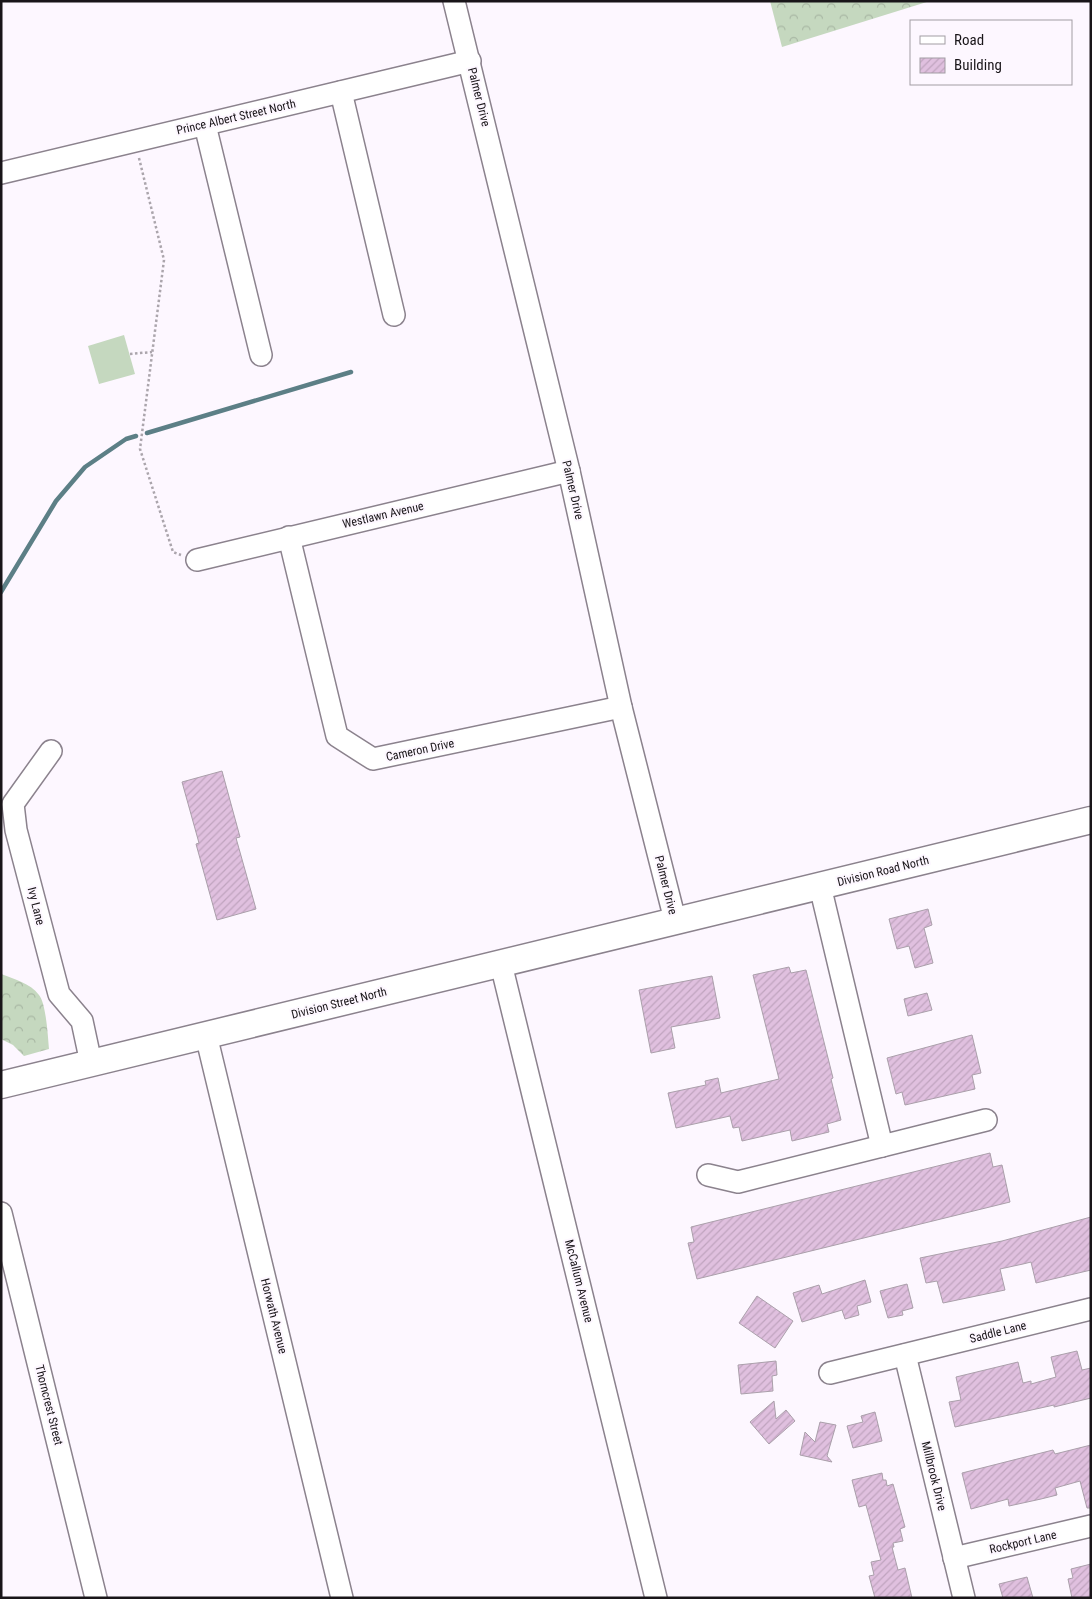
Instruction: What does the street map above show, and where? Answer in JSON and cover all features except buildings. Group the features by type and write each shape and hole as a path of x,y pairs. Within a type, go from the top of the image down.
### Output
{"main road":[{"name":"Division Road North","path":"676,920 1091,820"},
{"name":"Division Street North","path":"1,1085 676,920"}],"street":[{"name":"Palmer Drive","path":"454,1 569,471 621,707 676,920"},
{"name":"Prince Albert Street North","path":"1,173 470,61"},
{"path":"341,92 394,314"},
{"path":"205,125 261,355"},
{"name":"Westlawn Avenue","path":"197,560 569,471"},
{"name":"Cameron Drive","path":"289,537 337,736 373,760 621,707"},
{"name":"Ivy Lane","path":"51,751 13,804 9,833 59,994 82,1021 91,1063"},
{"path":"820,886 882,1146"},
{"name":"McCallum Avenue","path":"501,964 656,1598"},
{"name":"Horwath Avenue","path":"206,1035 342,1598"},
{"path":"708,1174 738,1182 986,1120"},
{"name":"Thorncrest Street","path":"1,1213 96,1598"},
{"name":"Saddle Lane","path":"830,1373 1091,1309"},
{"name":"Millbrook Drive","path":"905,1355 964,1598"},
{"name":"Rockport Lane","path":"954,1558 1091,1526"}],"path":[{"path":"135,141 164,260 140,448 173,552 197,560"},
{"path":"130,354 152,352"}],"green space":[{"path":"770,1 930,1 782,47"},
{"path":"124,335 135,374 99,384 88,346"},
{"path":"1,974 26,984 39,995 45,1012 49,1049 24,1056 13,1045 1,1039"}],"waterway":[{"path":"147,433 351,372"},
{"path":"1,592 56,501 85,467 126,439 136,436"}]}
